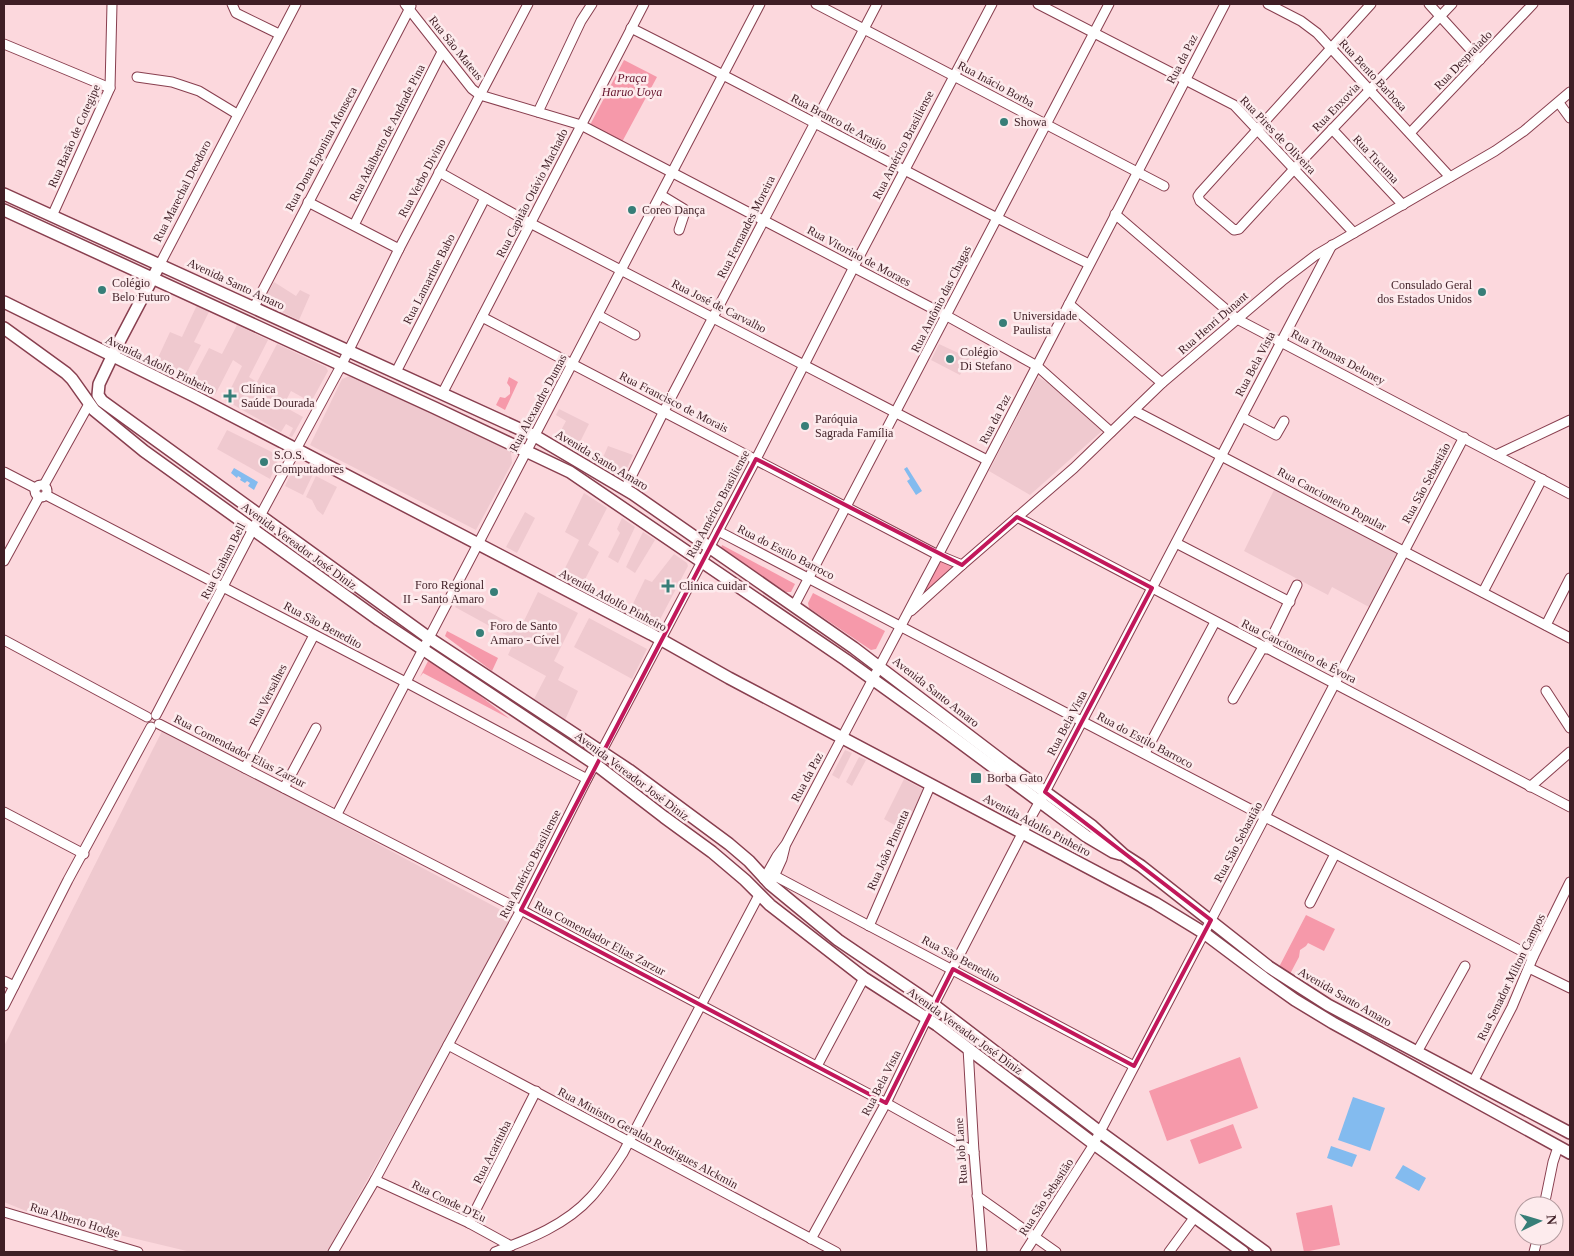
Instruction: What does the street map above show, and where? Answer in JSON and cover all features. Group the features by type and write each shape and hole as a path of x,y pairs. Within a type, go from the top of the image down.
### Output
{"main road":[{"name":"Avenida Santo Amaro","path":"4,194 535,436 625,489 879,666 1042,797"},
{"name":"Avenida Santo Amaro","path":"4,210 570,472 787,619 1042,797 1105,836 1124,855 1211,920 1269,967 1328,1005 1570,1133"},
{"name":"Rua Marechal Deodoro","path":"98,392 98,384 160,264"},
{"name":"Avenida Adolfo Pinheiro","path":"4,302 194,396 660,640 1155,903 1204,932"},
{"name":"Avenida Vereador José Diniz","path":"4,328 72,378 89,404 103,419 144,451 379,620 595,764 712,852 777,912 864,978 927,1018 1094,1144 1243,1252"},
{"name":"Avenida Vereador José Diniz","path":"98,392 102,401 429,638 602,751 729,844 838,940 934,1005 1100,1132 1265,1252"},
{"path":"787,619 794,606"},
{"path":"1204,932 1295,1000 1333,1023 1570,1153"}],"street":[{"name":"Rua Barão de Cotegipe","path":"52,216 110,88 112,4"},
{"path":"232,4 236,13 279,34"},
{"name":"Rua Marechal Deodoro","path":"160,264 296,4"},
{"path":"538,112 581,21 592,4"},
{"name":"Rua Capitão Otávio Machado","path":"442,394 644,4"},
{"name":"Rua Alexandre Dumas","path":"337,814 760,4"},
{"name":"Rua Inácio Borba","path":"816,4 1164,186"},
{"name":"Rua Fernandes Moreira","path":"625,489 877,4"},
{"name":"Rua Américo Brasiliense","path":"333,1252 375,1180 521,910 587,779 756,459 992,4"},
{"name":"Rua Pires de Oliveira","path":"1038,4 1234,105 1354,233"},
{"name":"Rua Antônio das Chagas","path":"794,606 1109,4"},
{"name":"Rua da Paz","path":"769,880 777,856 786,844 1225,4"},
{"name":"Rua Bento Barbosa","path":"1268,4 1310,27 1450,177"},
{"path":"1258,129 1330,47 1371,4"},
{"path":"1430,4 1480,60"},
{"name":"Rua Enxovia","path":"1258,129 1198,196 1200,201 1234,230 1239,229 1452,4"},
{"name":"Rua Despraiado","path":"1410,133 1533,4"},
{"name":"Rua São Mateus","path":"408,6 442,52 472,89 480,95 488,99 581,125"},
{"name":"Rua Dona Eponina Afonseca","path":"254,307 408,6"},
{"name":"Rua Verbo Divino","path":"341,366 524,6"},
{"name":"Rua Branco de Araújo","path":"632,28 904,171 1089,264"},
{"path":"4,44 110,88"},
{"name":"Rua Adalberto de Andrade Pina","path":"354,225 442,52"},
{"path":"137,77 172,82 199,91 237,114"},
{"name":"Rua Henri Dunant","path":"905,617 962,564 1074,468 1162,383 1316,254 1495,151 1524,131 1570,92"},
{"path":"1559,103 1570,118"},
{"name":"Rua Vitorino de Moraes","path":"581,125 947,316 1037,366 1111,432"},
{"name":"Rua Tucuma","path":"1332,129 1403,205"},
{"name":"Rua José de Carvalho","path":"439,172 530,223 987,460"},
{"path":"661,195 684,209 685,212 679,230"},
{"name":"Rua Lamartine Babo","path":"396,372 485,198"},
{"path":"308,202 399,249"},
{"name":"Rua Thomas Deloney","path":"1115,214 1237,319 1570,494"},
{"name":"Rua Bela Vista","path":"811,1239 886,1103 927,1018 1022,833 1332,245"},
{"path":"1069,304 1162,383"},
{"path":"598,315 635,335"},
{"name":"Rua Francisco de Morais","path":"482,317 938,554 962,564"},
{"name":"Rua Graham Bell","path":"4,1006 253,529 341,366"},
{"path":"40,486 89,404"},
{"name":"Rua Cancioneiro Popular","path":"1135,411 1570,638"},
{"path":"1242,417 1276,435 1284,421"},
{"path":"1496,455 1570,420"},
{"name":"Rua São Sebastião","path":"1025,1252 1094,1144 1464,437"},
{"path":"4,472 47,489 4,561"},
{"path":"1483,592 1542,479"},
{"name":"Rua São Benedito","path":"43,496 224,586 587,779"},
{"name":"Rua Cancioneiro de Évora","path":"1017,518 1570,807"},
{"name":"Rua do Estilo Barroco","path":"718,531 1533,957"},
{"path":"1176,543 1290,602"},
{"path":"1546,625 1570,578"},
{"path":"1233,699 1265,648 1297,585"},
{"path":"1145,753 1215,622"},
{"name":"Rua Versalhes","path":"245,768 314,635"},
{"name":"Rua Comendador Elias Zarzur","path":"4,640 153,721 337,814 818,1066 974,1152"},
{"path":"1546,691 1570,728"},
{"path":"284,788 316,728"},
{"path":"1530,787 1570,752"},
{"name":"Rua João Pimenta","path":"869,926 931,784"},
{"path":"4,812 84,854"},
{"path":"1310,903 1335,854"},
{"name":"Rua São Benedito","path":"769,880 869,926 1134,1066"},
{"name":"Rua Senador Milton Campos","path":"1474,1082 1512,1007 1533,957 1570,882"},
{"path":"495,1252 555,1226 591,1198 608,1176 628,1142 759,895"},
{"path":"1417,1052 1465,966"},
{"path":"1529,968 1570,988"},
{"path":"818,1066 864,978"},
{"path":"4,981 14,986"},
{"name":"Rua Ministro Geraldo Rodrigues Alckmin","path":"448,1045 836,1252"},
{"name":"Rua Job Lane","path":"968,1048 982,1252"},
{"name":"Rua Acarituba","path":"469,1223 536,1091"},
{"path":"1546,1196 1558,1146"},
{"name":"Rua Conde D'Eu","path":"375,1180 469,1223 511,1246"},
{"path":"977,1196 1056,1252"},
{"name":"Rua Alberto Hodge","path":"4,1212 138,1252"},
{"path":"1169,1252 1194,1218"}],"highlighted area":[{"path":"756,459 962,565 1017,517 1152,588 1045,792 1211,920 1134,1066 953,969 886,1103 521,910"}],"shaded area":[{"path":"274,282 296,296 300,290 310,295 299,320 262,303"},
{"path":"197,305 209,312 194,342 201,345 184,378 156,362 170,332 182,337"},
{"path":"237,325 268,340 249,377 257,382 277,344 326,367 328,371 311,402 291,391 283,406 303,417 292,437 289,436 293,428 286,424 281,432 225,400 242,366 233,360 215,395 191,382 209,348 222,354"},
{"name":"Colégio Di Stefano","path":"939,344 969,358 960,375 931,360"},
{"path":"350,376 511,451 512,463 476,530 310,445 342,379"},
{"path":"1038,377 1048,383 1102,431 1030,495 989,471"},
{"path":"559,409 589,424 577,448 557,438 566,421 556,415"},
{"path":"227,430 280,456 270,479 217,449"},
{"path":"608,446 633,455 624,475 601,462"},
{"path":"298,465 313,474 303,495 285,486 294,467"},
{"path":"316,476 337,487 323,515 317,510 312,500 306,497"},
{"path":"1275,488 1398,551 1369,607 1332,587 1328,595 1244,551"},
{"path":"584,493 607,508 588,545 599,552 581,587 561,576 579,540 565,532"},
{"path":"525,512 535,518 517,553 506,547"},
{"path":"622,518 635,527 618,563 608,557 620,533 617,529"},
{"path":"643,532 655,540 635,573 626,567"},
{"path":"674,554 687,563 688,566 656,627 629,612 645,579 652,582"},
{"path":"538,592 578,613 554,661 564,667 558,680 578,691 565,720 534,699 546,676 508,655 515,640 455,607 461,596 520,629"},
{"path":"589,618 647,649 632,679 574,647"},
{"path":"163,729 514,917 327,1252 191,1252 36,1215 4,1202 4,1046"},
{"path":"845,750 852,753 839,779 832,775"},
{"path":"859,757 866,760 852,786 846,782"},
{"path":"904,779 924,790 905,831 884,819"}],"green space":[{"name":"Praça Haruo Uoya","path":"624,60 657,77 622,142 590,125"},
{"path":"509,377 518,382 505,410 496,405 500,397 505,398 510,394 510,387 507,383"},
{"path":"722,545 795,584 791,592 786,592 721,548"},
{"path":"938,557 959,565 914,604"},
{"path":"813,593 885,631 876,649 871,650 809,608 808,603"},
{"path":"447,631 498,658 492,671 445,636"},
{"path":"430,657 510,719 423,673 420,677"},
{"path":"1306,915 1335,929 1324,951 1308,943 1300,950 1299,957 1290,974 1279,967"},
{"path":"1240,1057 1258,1108 1167,1141 1149,1091"},
{"path":"1233,1124 1242,1148 1199,1164 1190,1140"},
{"path":"1332,1205 1340,1245 1304,1252 1296,1213"}],"water":[{"path":"907,467 922,491 916,495 907,481 910,479 904,469"},
{"path":"234,468 258,482 254,490 248,486 250,483 247,481 245,483 240,480 241,478 238,476 237,478 231,473"},
{"path":"1353,1097 1385,1108 1370,1151 1338,1140"},
{"path":"1331,1146 1357,1155 1352,1167 1327,1158"},
{"path":"1403,1165 1426,1178 1419,1191 1395,1178"}],"place":[{"name":"Showa","path":"1004,122"},
{"name":"Coreo Dança","path":"632,210"},
{"name":"Colégio Belo Futuro","path":"102,290"},
{"name":"Consulado Geral dos Estados Unidos","path":"1482,292"},
{"name":"Universidade Paulista","path":"1003,323"},
{"name":"Colégio Di Stefano","path":"950,359"},
{"name":"Clínica Saúde Dourada","path":"230,396"},
{"name":"Paróquia Sagrada Família","path":"805,426"},
{"name":"S.O.S. Computadores","path":"264,462"},
{"name":"Clinica cuidar","path":"668,586"},
{"name":"Foro Regional II - Santo Amaro","path":"494,592"},
{"name":"Foro de Santo Amaro - Cível","path":"480,633"},
{"name":"Borba Gato","path":"976,778"}]}
